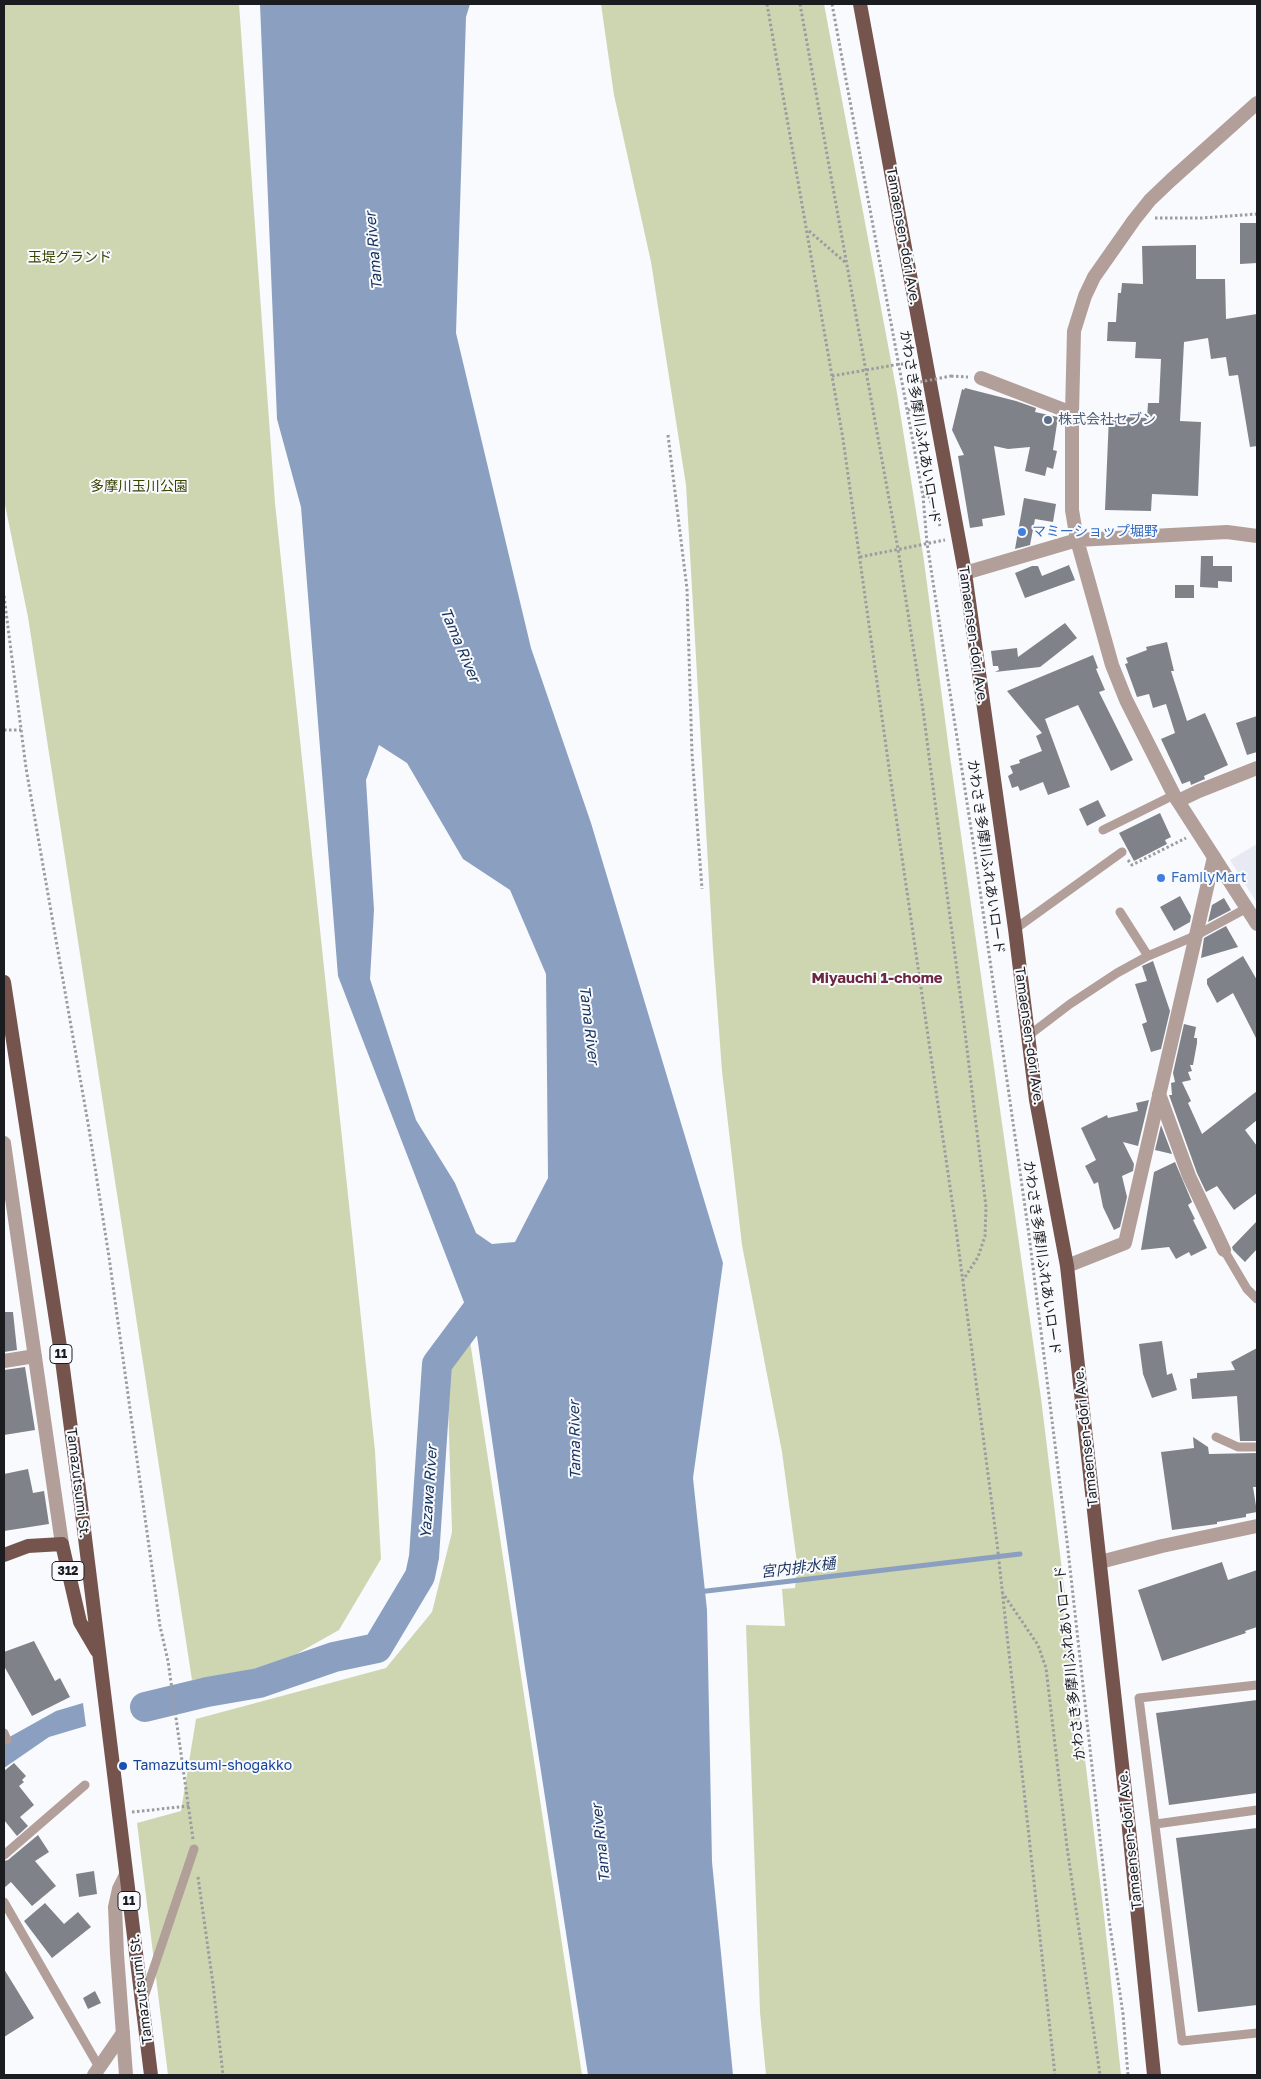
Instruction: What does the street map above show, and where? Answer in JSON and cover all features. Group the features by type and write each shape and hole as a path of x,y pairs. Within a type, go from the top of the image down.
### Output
{"main road":[{"name":"Tamaensen-dōri Ave.","path":"860,4 965,573 1015,929 1036,1100 1067,1266 1154,2075"},
{"name":"Tamazutsumi St.","path":"4,982 61,1353 151,2075"},
{"name":"312","path":"4,1555 28,1546 62,1544 80,1622 98,1653"}],"street":[{"path":"1253,916 1176,798 1116,678 1076,540 1072,510 1072,413 1074,331 1085,296 1094,277 1150,200 1257,103"},
{"path":"981,378 1072,413"},
{"path":"965,573 1076,540 1226,532 1257,536"},
{"path":"1176,798 1257,768"},
{"path":"1067,1266 1125,1243 1214,857"},
{"path":"1159,1094 1189,1176 1224,1250"},
{"path":"4,1143 8,1195 62,1544"},
{"path":"4,1360 34,1356"},
{"path":"1100,1562 1162,1546 1257,1526"},
{"path":"126,1875 119,1889 115,1907 126,2075"},
{"path":"97,2071 122,2033"}],"lane":[{"path":"1103,830 1176,798"},
{"path":"1015,929 1122,852"},
{"path":"1120,912 1148,956"},
{"path":"1028,1036 1070,1004 1117,973 1148,956 1195,936 1253,916"},
{"path":"1224,1250 1247,1289 1257,1300"},
{"path":"1216,1437 1238,1447 1257,1447"},
{"path":"1257,1685 1139,1698 1182,2041 1257,2033"},
{"path":"4,1855 85,1784"},
{"path":"1156,1824 1257,1810"},
{"path":"142,2002 194,1849"},
{"path":"4,1902 97,2071"}],"path":[{"path":"768,4 808,230 860,557 963,1280 1000,1567 1055,2075"},
{"path":"800,4 867,370 924,710 986,1207 985,1236 978,1257 963,1280"},
{"name":"かわさき多摩川ふれあいロード","path":"832,4 923,496 927,543 1029,1234 1067,1541 1128,2075"},
{"path":"1152,218 1202,218 1257,214"},
{"path":"808,230 846,263"},
{"path":"832,376 900,364 912,364"},
{"path":"915,383 951,376"},
{"path":"908,410 920,408"},
{"path":"668,435 687,589 692,754 702,889"},
{"path":"860,557 944,540"},
{"path":"4,596 21,730 90,1138 160,1626 168,1661 181,1744 213,1984 223,2075"},
{"path":"4,730 21,730"},
{"path":"1122,852 1132,865 1198,832"},
{"path":"1002,1592 1038,1645 1046,1668 1068,1847 1100,2075"},
{"path":"119,1814 189,1806"}],"shaded area":[{"path":"1257,844 1257,903 1230,860"}],"green space":[{"name":"多摩川玉川公園","path":"4,4 239,4 275,503 375,1451 381,1559 339,1630 277,1665 192,1680 28,617 4,500"},
{"path":"601,4 824,4 897,393 924,561 1041,1398 1104,1915 1121,2075 766,2075 760,2012 746,1625 785,1626 782,1589 795,1588 797,1563 782,1452 742,1245 722,1071 713,950 686,485 651,262 614,95"},
{"path":"463,1341 470,1341 582,2075 168,2075 137,1823 181,1811 196,1719 386,1668 432,1612 452,1532 447,1371"}],"water":[{"name":"Tama River","path":"260,4 470,4 466,17 456,333 531,648 591,823 723,1263 693,1478 707,1610 712,1862 733,2075 588,2075 525,1668 477,1336 338,976 301,507 277,419","holes":["379,745 407,763 463,859 510,890 546,974 548,1178 515,1242 492,1244 476,1233 455,1183 416,1120 370,979 374,910 366,780"]},
{"path":"83,1703 86,1726 49,1737 4,1768 4,1740 56,1711"}],"building":[{"path":"1240,223 1257,223 1257,263 1240,264"},
{"path":"1196,245 1196,279 1225,279 1226,319 1257,314 1257,446 1250,447 1238,375 1229,376 1226,357 1211,359 1208,338 1184,342 1180,421 1201,422 1198,496 1152,494 1151,511 1105,510 1109,416 1147,418 1148,403 1159,403 1161,359 1135,358 1136,342 1107,341 1108,322 1116,322 1118,293 1121,293 1122,283 1143,284 1142,246"},
{"path":"965,388 1016,401 1036,408 1035,412 1058,417 1053,450 1057,451 1053,469 1047,467 1045,476 1025,471 1030,447 1008,449 994,446 1005,515 982,519 983,526 970,528 958,456 964,455 952,430 962,389 964,390"},
{"path":"1024,498 1056,504 1053,522 1035,519 1030,545 1015,549"},
{"path":"1201,556 1213,556 1213,566 1232,566 1232,582 1218,581 1218,588 1200,587"},
{"path":"1069,565 1075,580 1025,598 1015,573 1032,566 1038,566 1042,576"},
{"path":"1175,585 1194,585 1194,598 1175,598"},
{"path":"1065,623 1077,638 1040,667 995,672 999,670 998,666 993,666 991,651 1017,648 1018,657"},
{"path":"1167,642 1174,671 1171,671 1187,721 1205,713 1228,765 1204,776 1205,779 1191,785 1190,781 1182,784 1161,739 1175,733 1166,704 1153,708 1149,694 1137,697 1125,664 1128,663 1126,658 1147,650 1146,647"},
{"path":"1093,655 1098,668 1096,669 1105,690 1099,692 1133,760 1111,771 1078,705 1045,719 1070,787 1048,795 1043,782 1020,791 1018,786 1012,788 1008,776 1013,773 1010,766 1020,763 1019,760 1042,751 1036,736 1042,733 1007,691"},
{"path":"1257,716 1257,752 1247,755 1236,723"},
{"path":"1098,800 1106,816 1087,826 1079,809"},
{"path":"1160,813 1171,837 1165,840 1167,844 1134,861 1119,833"},
{"path":"1180,896 1191,916 1190,922 1174,931 1160,907"},
{"path":"1224,898 1231,910 1208,922 1212,905"},
{"path":"1226,926 1238,947 1201,958 1204,938"},
{"path":"1243,956 1257,980 1257,1040 1233,993 1217,1003 1207,984 1207,979"},
{"path":"1153,961 1170,1011 1161,1049 1151,1052 1142,1024 1147,1022 1135,984 1147,981 1142,966"},
{"path":"1184,1024 1196,1027 1194,1038 1197,1038 1197,1043 1193,1065 1190,1065 1192,1071 1188,1072 1191,1080 1182,1082 1191,1101 1188,1103 1202,1134 1257,1091 1257,1120 1245,1130 1257,1146 1257,1193 1234,1210 1217,1186 1206,1192 1197,1173 1169,1095 1172,1095 1171,1083 1175,1082 1173,1073"},
{"path":"1149,1100 1138,1146 1123,1142 1134,1164 1133,1171 1122,1176 1127,1197 1120,1227 1114,1230 1103,1207 1098,1182 1094,1184 1085,1166 1096,1160 1081,1128 1107,1115 1108,1118 1138,1111 1136,1103"},
{"path":"1161,1125 1172,1154 1155,1150"},
{"path":"1175,1162 1192,1202 1188,1205 1195,1219 1193,1220 1207,1248 1191,1256 1189,1252 1176,1259 1169,1247 1141,1250 1154,1172"},
{"path":"1257,1221 1257,1249 1245,1262 1232,1247"},
{"path":"4,1312 13,1312 17,1350 4,1352"},
{"path":"1162,1341 1167,1375 1172,1373 1177,1390 1152,1398 1143,1374 1139,1344"},
{"path":"1257,1348 1257,1441 1240,1441 1237,1396 1192,1399 1190,1379 1197,1378 1197,1373 1235,1370 1231,1362"},
{"path":"25,1367 35,1430 4,1435 4,1370"},
{"path":"1193,1437 1208,1447 1209,1454 1257,1453 1257,1487 1253,1487 1257,1512 1246,1514 1246,1517 1217,1522 1217,1524 1172,1530 1161,1452 1194,1448"},
{"path":"28,1469 33,1493 44,1491 49,1524 4,1531 4,1474"},
{"path":"1222,1562 1228,1580 1257,1570 1257,1627 1245,1631 1246,1633 1162,1661 1138,1590"},
{"path":"34,1641 55,1681 60,1678 70,1697 32,1716 4,1666 4,1652"},
{"path":"1257,1700 1257,1793 1169,1805 1156,1713"},
{"path":"14,1763 26,1776 22,1780 24,1782 19,1786 34,1805 20,1817 28,1826 17,1836 4,1820 4,1771"},
{"path":"1257,1828 1257,2005 1198,2012 1176,1838"},
{"path":"38,1835 49,1852 35,1861 56,1886 32,1906 11,1882 4,1888 4,1861 8,1860"},
{"path":"94,1871 97,1894 79,1897 76,1874"},
{"path":"45,1903 64,1924 78,1912 91,1927 52,1958 24,1921"},
{"path":"4,1969 34,2018 4,2037"},
{"path":"95,1991 101,2003 88,2009 83,1998"}],"waterway":[{"name":"Yazawa River","path":"145,1707 207,1692 259,1683 334,1657 377,1648 420,1576 424,1557 437,1364 495,1286"},
{"name":"宮内排水樋","path":"698,1592 1020,1554"}],"place":[{"name":"株式会社セブン","path":"1048,420"},
{"name":"マミーショップ堀野","path":"1022,532"},
{"name":"FamilyMart","path":"1161,878"},
{"name":"Tamazutsumi-shogakko","path":"123,1766"}],"district":[{"name":"Miyauchi 1-chome","path":"877,978"}],"park label":[{"name":"玉堤グランド","path":"70,258"}]}
